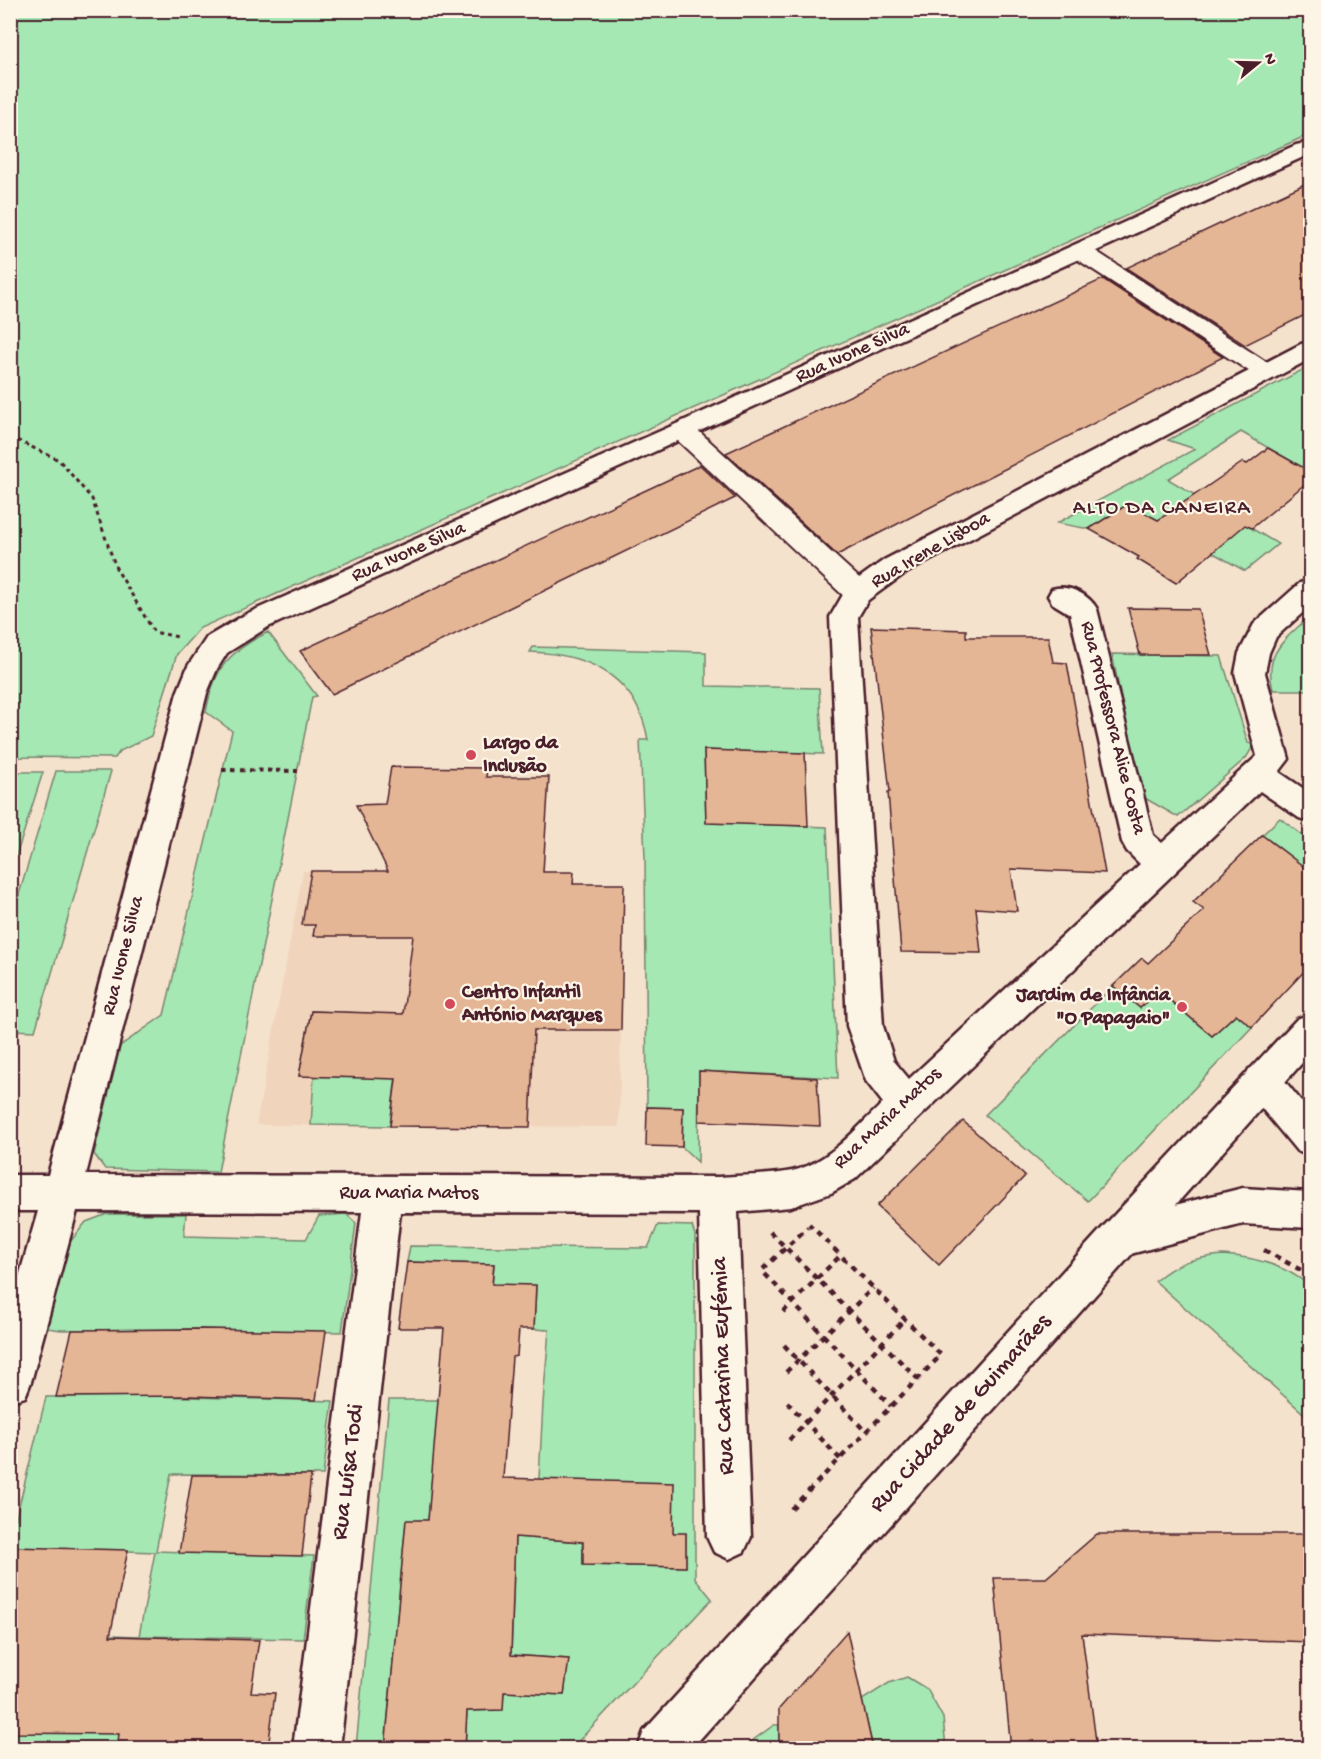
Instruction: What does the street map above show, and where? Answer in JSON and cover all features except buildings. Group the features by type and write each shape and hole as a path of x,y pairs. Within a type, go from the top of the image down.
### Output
{"street":[{"name":"Rua Ivone Silva","path":"10,1382 63,1191 192,693 203,666 218,645 258,620 683,431 1307,148"},
{"path":"1080,250 1266,372"},
{"name":"Rua Irene Lisboa","path":"906,1104 879,1069 865,1026 844,617 858,593 894,567 1311,349"},
{"path":"683,431 858,593"},
{"name":"Rua Maria Matos","path":"10,1192 718,1195 791,1189 818,1180 842,1166 1161,862 1273,759 1250,673 1254,653 1264,631 1311,590"},
{"name":"Rua Professora Alice Costa","path":"1062,596 1083,609 1138,842 1161,862"},
{"path":"1257,773 1311,809"},
{"name":"Rua Cidade de Guimarães","path":"661,1749 1119,1238 1311,1030"},
{"path":"1262,1081 1311,1107"},
{"path":"1262,1081 1311,1139"},
{"name":"Rua Luísa Todi","path":"316,1749 383,1194"},
{"name":"Rua Catarina Eufémia","path":"718,1195 729,1536"},
{"path":"1119,1238 1243,1206 1311,1210"}],"path":[{"path":"10,437 59,460 92,499 116,568 154,632 218,645"},
{"path":"222,770 298,771"},
{"path":"791,1509 941,1355 804,1219"},
{"path":"763,1224 918,1379"},
{"path":"757,1275 810,1225"},
{"path":"1262,1249 1311,1275"},
{"path":"783,1312 840,1256"},
{"path":"756,1264 891,1407"},
{"path":"786,1372 873,1288"},
{"path":"789,1440 905,1319"},
{"path":"784,1345 866,1432"},
{"path":"787,1402 840,1459"}],"shaded area":[{"name":"Centro Infantil António Marques","path":"303,871 574,872 573,884 624,884 619,1127 256,1125"}],"green space":[{"path":"11,10 1310,11 1310,134 200,628 177,654 151,736 120,751 115,758 11,757"},
{"path":"1310,368 1310,472 1241,432 1168,479 1278,544 1245,571 1128,504 1089,529 1057,523 1195,449 1168,440"},
{"path":"1310,616 1310,690 1273,690 1271,666 1274,656 1285,640"},
{"path":"268,632 317,696 312,697 218,1172 105,1169 94,1154 120,1046 164,1015 232,731 206,712 209,697 219,673 233,654"},
{"path":"533,647 706,652 706,686 819,688 823,754 704,750 706,822 827,827 838,1078 699,1071 698,1162 682,1147 683,1108 647,1107 645,858 640,740 648,740 642,718 622,685 607,673 591,664 572,658 530,652"},
{"path":"1112,654 1221,656 1248,743 1254,745 1246,758 1178,817 1141,796"},
{"path":"56,771 111,771 35,1031 11,1030 11,921"},
{"path":"10,772 43,772 11,872"},
{"path":"1280,818 1310,841 1310,872 1262,835"},
{"path":"1113,986 1140,1008 1159,991 1212,1036 1236,1014 1252,1027 1088,1201 985,1115"},
{"path":"311,1011 367,1013 358,1065 397,1066 390,1126 311,1125 314,1076 299,1076"},
{"path":"107,1214 186,1214 184,1236 306,1239 319,1216 346,1214 356,1223 342,1332 199,1329 61,1330 47,1328 70,1242 86,1222"},
{"path":"658,1225 692,1226 695,1235 695,1578 712,1599 572,1748 465,1748 467,1711 502,1710 504,1692 564,1695 568,1659 511,1655 515,1537 583,1542 583,1565 686,1567 686,1534 673,1533 539,1479 549,1330 534,1329 536,1286 519,1285 489,1329 494,1264 407,1262 410,1246 648,1248"},
{"path":"1223,1255 1269,1263 1280,1267 1310,1286 1310,1419 1155,1281 1179,1265"},
{"path":"154,1396 333,1401 323,1475 171,1474 156,1551 314,1556 303,1639 139,1636 155,1552 11,1547 11,1538 46,1397"},
{"path":"389,1400 439,1400 428,1520 406,1521 385,1748 356,1748"},
{"path":"110,1635 139,1636 117,1748 11,1748 11,1733"},
{"path":"907,1677 927,1689 943,1718 946,1748 873,1748 862,1700 889,1683"},
{"path":"774,1725 779,1725 779,1748 742,1748"}],"place":[{"name":"Largo da Inclusão","path":"471,755"},
{"name":"Centro Infantil António Marques","path":"450,1004"},
{"name":"Jardim de Infância \"O Papagaio\"","path":"1182,1007"}],"district":[{"name":"ALTO DA CANEIRA","path":"1162,509"}]}
